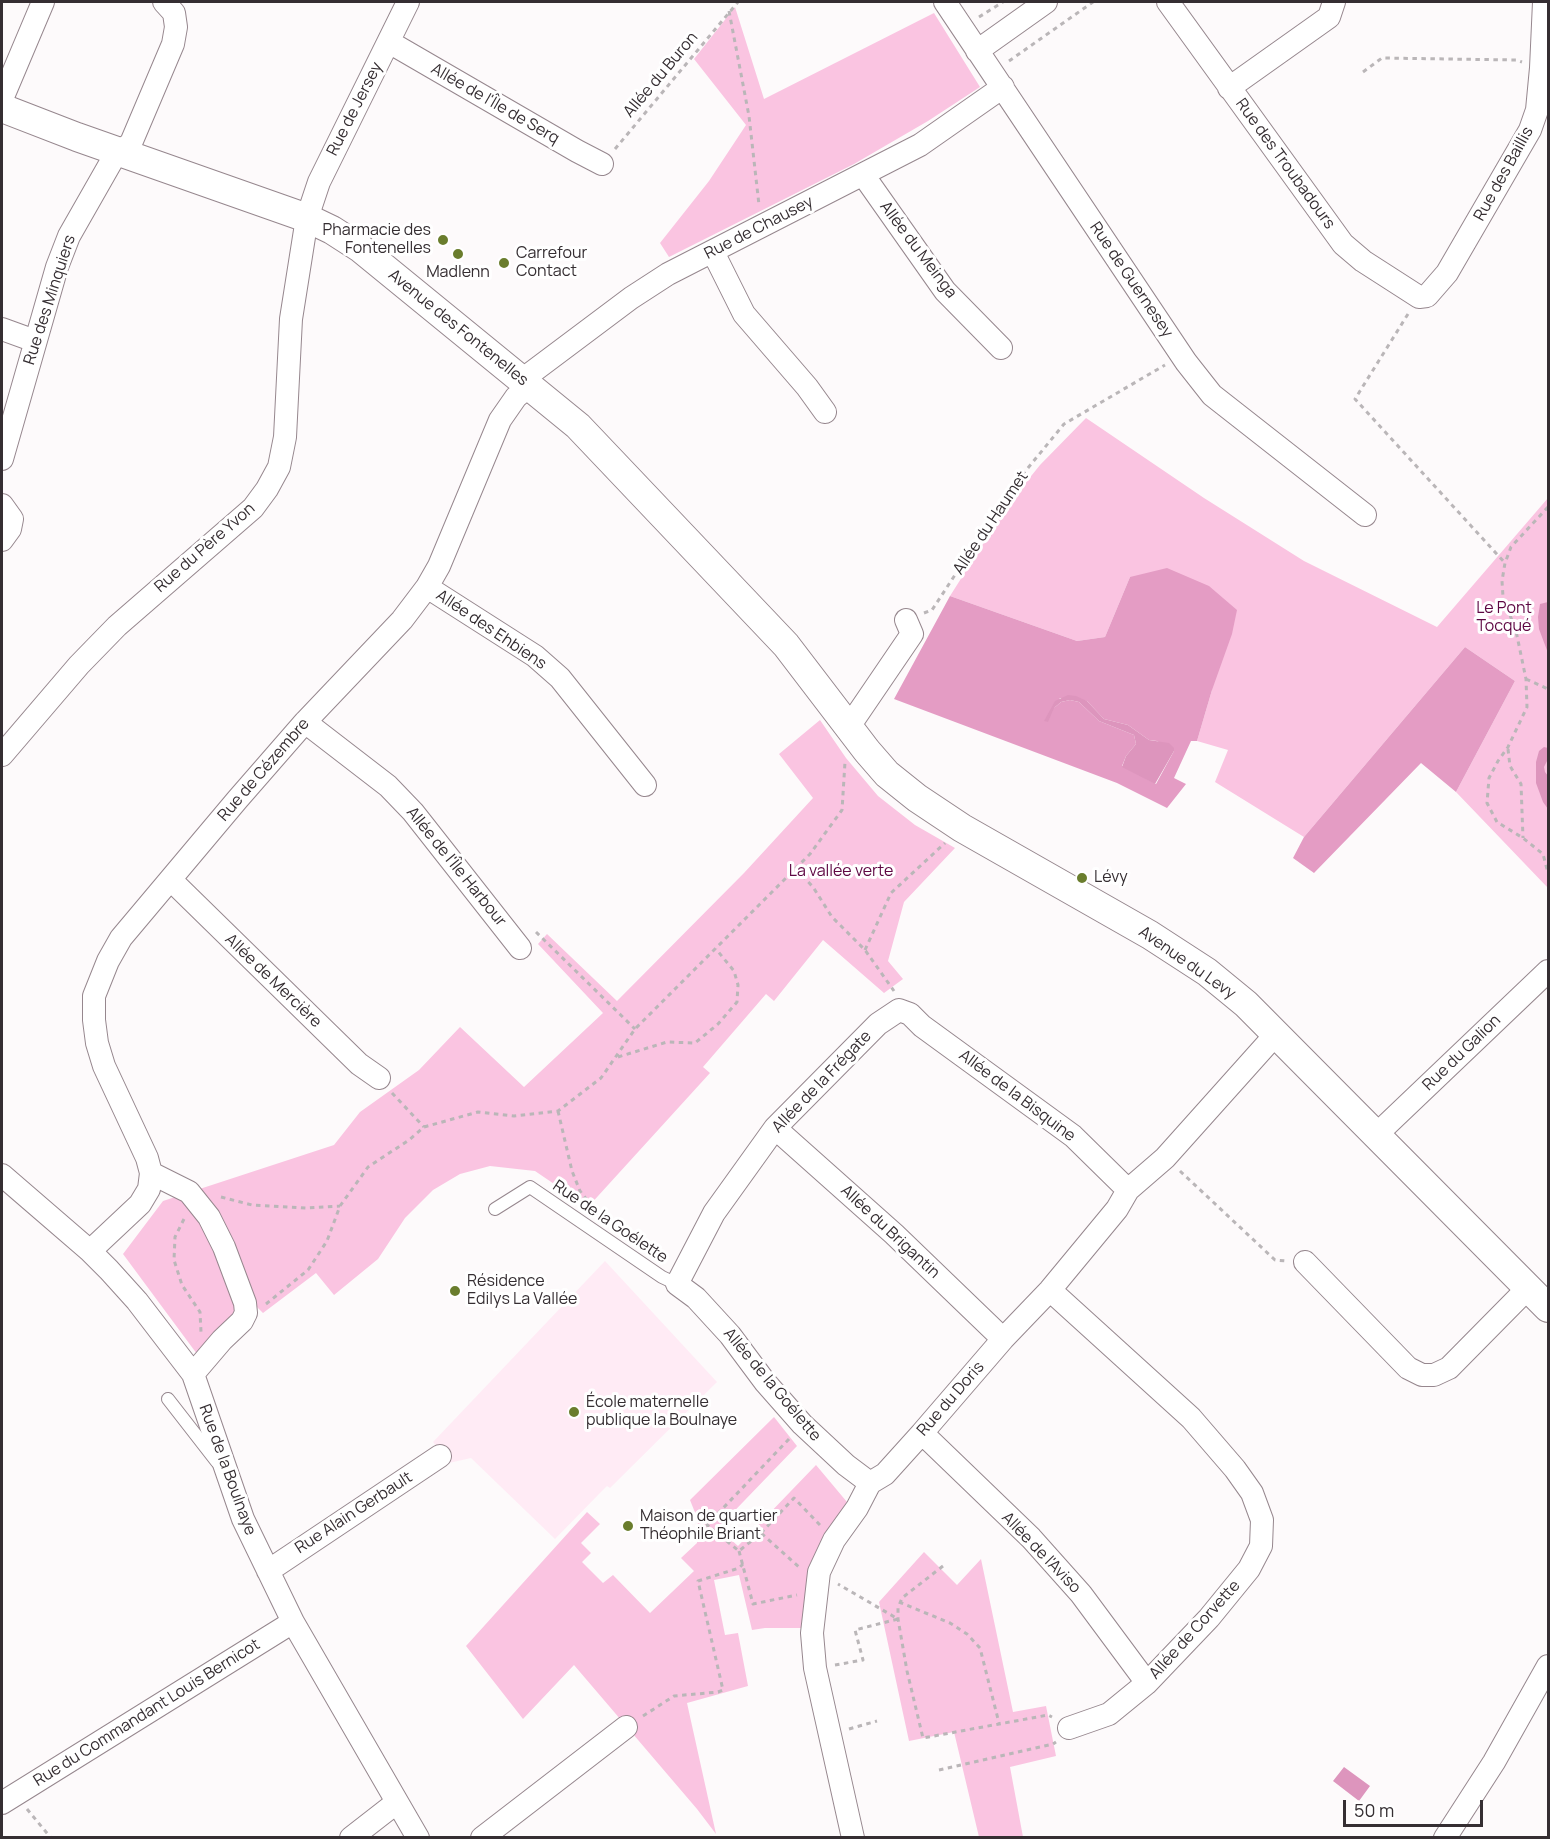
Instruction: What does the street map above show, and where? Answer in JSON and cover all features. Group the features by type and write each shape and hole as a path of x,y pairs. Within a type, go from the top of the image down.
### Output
{"street":[{"path":"2,99 43,2"},
{"name":"Rue des Minquiers","path":"2,459 57,267 69,236 114,157 131,143 173,44 176,27 174,13 164,2"},
{"name":"Rue de Jersey","path":"307,218 319,182 408,2"},
{"name":"Rue de Guernesey","path":"945,2 1186,362 1212,395 1365,515"},
{"path":"977,51 1046,2"},
{"name":"Rue des Troubadours","path":"1167,2 1343,244 1362,261 1423,296"},
{"path":"1229,88 1329,17 1334,2"},
{"name":"Rue des Baillis","path":"1423,296 1447,273 1530,130 1537,110 1545,69 1544,2"},
{"name":"Allée de l'Île de Serq","path":"389,42 602,164"},
{"name":"Rue de Chausey","path":"526,383 535,369 631,298 668,274 864,176 920,145 998,80"},
{"name":"Avenue des Fontenelles","path":"2,108 307,218 360,248 578,426 786,645 819,688"},
{"name":"Allée du Meinga","path":"864,176 945,291 1001,348"},
{"name":"Rue du Père Yvon","path":"2,755 79,665 117,626 253,508 267,489 279,467 285,437 291,319 307,218"},
{"path":"713,252 744,314 807,387 825,412"},
{"path":"2,329 35,341"},
{"name":"Rue de Cézembre","path":"151,1173 147,1158 104,1066 97,1043 94,996 108,961 121,938 237,800 305,722 402,620 427,587 439,566 500,420 526,383"},
{"path":"2,505 12,519 10,529 2,540"},
{"name":"Allée des Ehbiens","path":"427,587 535,656 560,678 645,784"},
{"path":"848,728 912,634 906,620"},
{"name":"Avenue du Levy","path":"819,688 848,728 887,774 917,798 962,828 1160,941 1207,972 1246,1004 1548,1308"},
{"name":"Allée de l'Île Harbour","path":"305,722 388,786 414,812 520,948"},
{"name":"Allée de Mercière","path":"171,880 359,1065 379,1078"},
{"name":"Rue du Galion","path":"1376,1136 1548,971"},
{"name":"Allée de la Frégate","path":"677,1284 714,1213 775,1128 878,1024 899,1010"},
{"name":"Allée de la Bisquine","path":"899,1010 910,1014 922,1026 1073,1136 1128,1190"},
{"name":"Rue du Doris","path":"853,1838 815,1668 812,1633 812,1573 857,1508 870,1483 885,1474 1003,1339 1050,1290 1116,1209 1128,1190 1166,1158 1276,1034"},
{"name":"Allée du Brigantin","path":"775,1128 894,1234 1003,1339"},
{"path":"90,1251 140,1204 149,1189 151,1173 189,1192 195,1199 209,1217 225,1247 245,1303 246,1313 242,1321 193,1374"},
{"name":"Rue de la Boulnaye","path":"2,1175 90,1251 137,1301 193,1374 243,1519 293,1622 418,1838"},
{"path":"1305,1262 1408,1368 1422,1375 1434,1375 1449,1368 1528,1288"},
{"name":"Allée de la Goélette","path":"677,1284 696,1298 730,1335 765,1382 802,1424 846,1465 870,1483"},
{"name":"Allée de Corvette","path":"1050,1290 1191,1418 1235,1468 1252,1493 1262,1520 1261,1546 1250,1569 1209,1618 1147,1683 1109,1714 1069,1728"},
{"name":"Allée de l'Aviso","path":"922,1433 1038,1546 1081,1594 1147,1683"},
{"name":"Rue Alain Gerbault","path":"268,1570 440,1456"},
{"name":"Rue du Commandant Louis Bernicot","path":"9,1799 293,1622"},
{"path":"1445,1838 1494,1762 1548,1666"},
{"path":"482,1838 626,1726"},
{"path":"351,1838 396,1803"}],"lane":[{"name":"Rue de la Goélette","path":"495,1209 530,1187 616,1247 677,1284"},
{"path":"168,1399 227,1475"}],"path":[{"name":"Allée du Buron","path":"602,164 738,2"},
{"path":"962,28 1003,2"},
{"path":"998,80 1093,2"},
{"path":"729,11 749,116 761,227"},
{"path":"1363,72 1382,58 1516,60 1545,69"},
{"path":"1423,296 1355,399 1505,563"},
{"name":"Allée du Haumet","path":"906,620 932,610 1014,485 1064,424 1156,369 1171,362 1186,362"},
{"path":"1548,507 1510,547 1505,563 1502,581 1503,597 1516,631 1526,678 1527,707 1508,747 1489,778 1487,803 1497,822 1543,854 1548,873"},
{"path":"1526,678 1548,689"},
{"path":"246,1313 256,1312 308,1270 327,1241 340,1206 368,1167 409,1140 424,1127 478,1112 514,1116 558,1111 601,1078 635,1029 796,869 810,854 842,810 848,728"},
{"path":"1508,747 1510,766 1521,784 1522,838"},
{"path":"865,950 891,893 962,828"},
{"path":"796,869 813,887 832,917 865,950 893,988 899,1010"},
{"path":"535,931 635,1029"},
{"path":"616,1057 667,1042 695,1043 718,1024 737,1002 738,985 734,971 716,949"},
{"path":"379,1078 424,1127"},
{"path":"558,1111 572,1171 580,1191 595,1208 616,1247"},
{"path":"1166,1158 1275,1260 1305,1262"},
{"path":"201,1339 201,1312 182,1285 174,1260 175,1237 195,1199 216,1196 252,1205 306,1208 340,1206"},
{"path":"800,1594 753,1604 739,1551 707,1525 802,1424"},
{"path":"739,1551 761,1533 794,1498 834,1540"},
{"path":"761,1533 812,1573 897,1619"},
{"path":"626,1726 674,1696 723,1690 698,1581 739,1568 743,1564"},
{"path":"939,1770 1053,1744 1069,1728 1048,1715 923,1738 897,1619 899,1602 902,1598 943,1566"},
{"path":"899,1602 950,1623 967,1634 980,1648 999,1723"},
{"path":"815,1668 862,1660 855,1630 897,1619"},
{"path":"830,1733 877,1722"},
{"path":"9,1799 51,1838"}],"shaded area":[{"path":"1167,568 1209,586 1237,610 1232,634 1197,741 1191,741 1174,778 1186,784 1167,808 1117,783 894,699 950,596 1077,641 1105,637 1130,577","holes":["1060,698 1087,701 1104,719 1128,725 1149,740 1157,741 1174,751 1156,784 1122,766 1126,756 1136,744 1134,735 1099,721 1079,702 1070,700 1061,702 1054,708"]},
{"path":"1548,602 1548,653 1539,629 1538,617 1540,604"},
{"path":"1465,647 1515,681 1456,792 1421,763 1314,873 1293,858 1304,837"},
{"path":"1068,695 1087,701 1104,719 1128,725 1149,740 1169,743 1174,748 1155,784 1122,767 1126,756 1136,744 1134,735 1099,721 1079,702 1070,700 1061,702 1054,708 1048,722 1044,721 1055,701"},
{"path":"1544,747 1548,748 1548,759 1544,767 1548,776 1548,809 1536,783 1536,762 1539,751"},
{"name":"École maternelle publique la Boulnaye","path":"605,1261 717,1382 610,1488 607,1486 555,1539 471,1458 449,1463 433,1442"},
{"path":"1344,1767 1370,1786 1359,1801 1333,1781"}],"green space":[{"path":"735,7 764,99 934,13 980,87 928,121 854,164 669,257 660,243 709,181 746,125 694,59"},
{"name":"Le Pont Tocqué","path":"1086,418 1204,498 1304,561 1437,627 1548,498 1548,888 1456,792 1515,681 1465,647 1304,837 1215,782 1228,750 1197,741 1212,690 1130,577 1105,637 1077,641 950,596 1007,506 1040,465"},
{"name":"La vallée verte","path":"820,720 846,758 878,796 915,825 955,848 904,902 888,961 903,979 884,993 823,940 774,1001 766,994 703,1067 710,1073 588,1207 535,1171 490,1166 460,1174 433,1190 405,1218 378,1259 334,1295 316,1273 263,1313 256,1306 197,1354 123,1254 163,1201 334,1145 360,1112 419,1070 460,1027 524,1087 603,1013 538,944 547,934 617,1001 744,873 813,798 779,754"},
{"path":"774,1417 797,1446 718,1528 738,1546 816,1465 847,1502 824,1535 810,1567 802,1628 752,1630 739,1575 714,1580 725,1635 738,1633 748,1686 687,1703 716,1834 574,1665 523,1719 466,1646 587,1512 600,1524 581,1543 591,1553 582,1562 603,1583 613,1575 650,1613 694,1571 681,1558 697,1543 698,1520 690,1500"},
{"path":"924,1552 957,1585 981,1559 1013,1712 1046,1706 1056,1756 1010,1767 1023,1837 979,1837 954,1732 909,1741 879,1602"}],"place":[{"name":"Pharmacie des Fontenelles","path":"443,240"},
{"name":"Madlenn","path":"458,254"},
{"name":"Carrefour Contact","path":"504,263"},
{"name":"Lévy","path":"1082,878"},
{"name":"Résidence Edilys La Vallée","path":"455,1291"},
{"name":"École maternelle publique la Boulnaye","path":"574,1412"},
{"name":"Maison de quartier Théophile Briant","path":"628,1526"}]}
